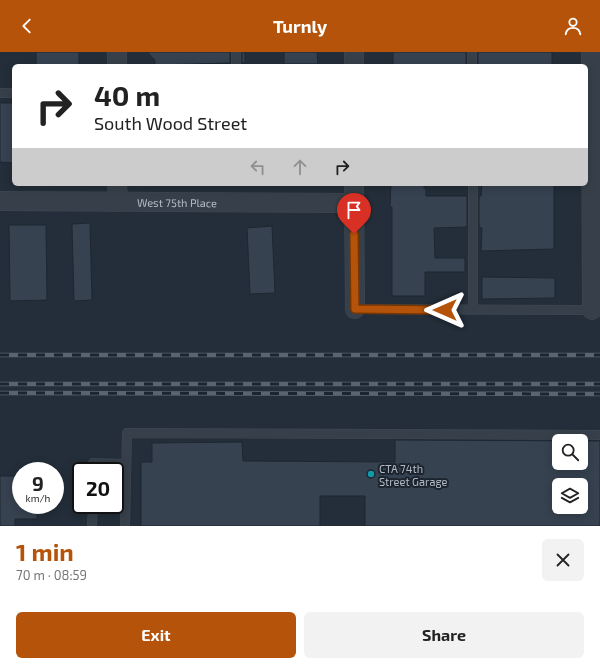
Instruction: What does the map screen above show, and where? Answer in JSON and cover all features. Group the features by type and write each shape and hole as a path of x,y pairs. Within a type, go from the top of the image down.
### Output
{"street":[{"path":"117,52 117,64"},
{"path":"354,52 354,64"},
{"path":"591,52 596,310"},
{"path":"354,186 355,309"},
{"name":"West 75th Place","path":"0,201 118,193 354,203"}],"lane":[{"path":"236,52 236,64"},
{"path":"472,52 472,64"},
{"path":"0,93 12,93"},
{"path":"473,186 473,310"},
{"path":"355,309 596,310"},
{"path":"125,526 127,433 600,435"},
{"path":"92,526 93,514"}],"building":[{"path":"36,52 79,52 79,64 36,64"},
{"path":"147,52 230,52 230,63 155,64 155,60"},
{"path":"242,52 245,52 245,63 242,63"},
{"path":"284,52 317,52 318,64 284,64"},
{"path":"393,52 466,52 466,64 393,64"},
{"path":"478,52 552,52 552,64 478,64"},
{"path":"0,103 12,103 12,163 0,162"},
{"path":"391,186 424,186 424,188 426,188 426,196 467,196 467,227 434,228 435,258 465,258 465,272 425,272 425,296 392,296 392,207 390,207"},
{"path":"482,186 554,186 554,249 481,251 482,228 479,227 479,196 481,196"},
{"path":"90,223 92,300 74,301 72,224"},
{"path":"9,225 46,225 47,300 10,301"},
{"path":"272,226 275,293 250,294 247,228"},
{"path":"482,277 555,278 555,298 482,299"},
{"name":"CTA 74th Street Garage","path":"395,440 552,441 552,470 588,470 588,441 600,441 600,526 365,526 365,496 320,496 320,526 141,526 141,462 152,462 152,443 242,442 243,461 395,462"},
{"path":"0,476 12,476 12,514 37,514 37,519 15,519 15,526 0,526"}],"railway":[{"path":"0,355 600,355"},
{"path":"0,384 600,384"},
{"path":"0,393 600,394"}],"place":[{"name":"CTA 74th Street Garage","path":"371,474"}],"route":[{"path":"354,234 355,309 445,310"}]}
